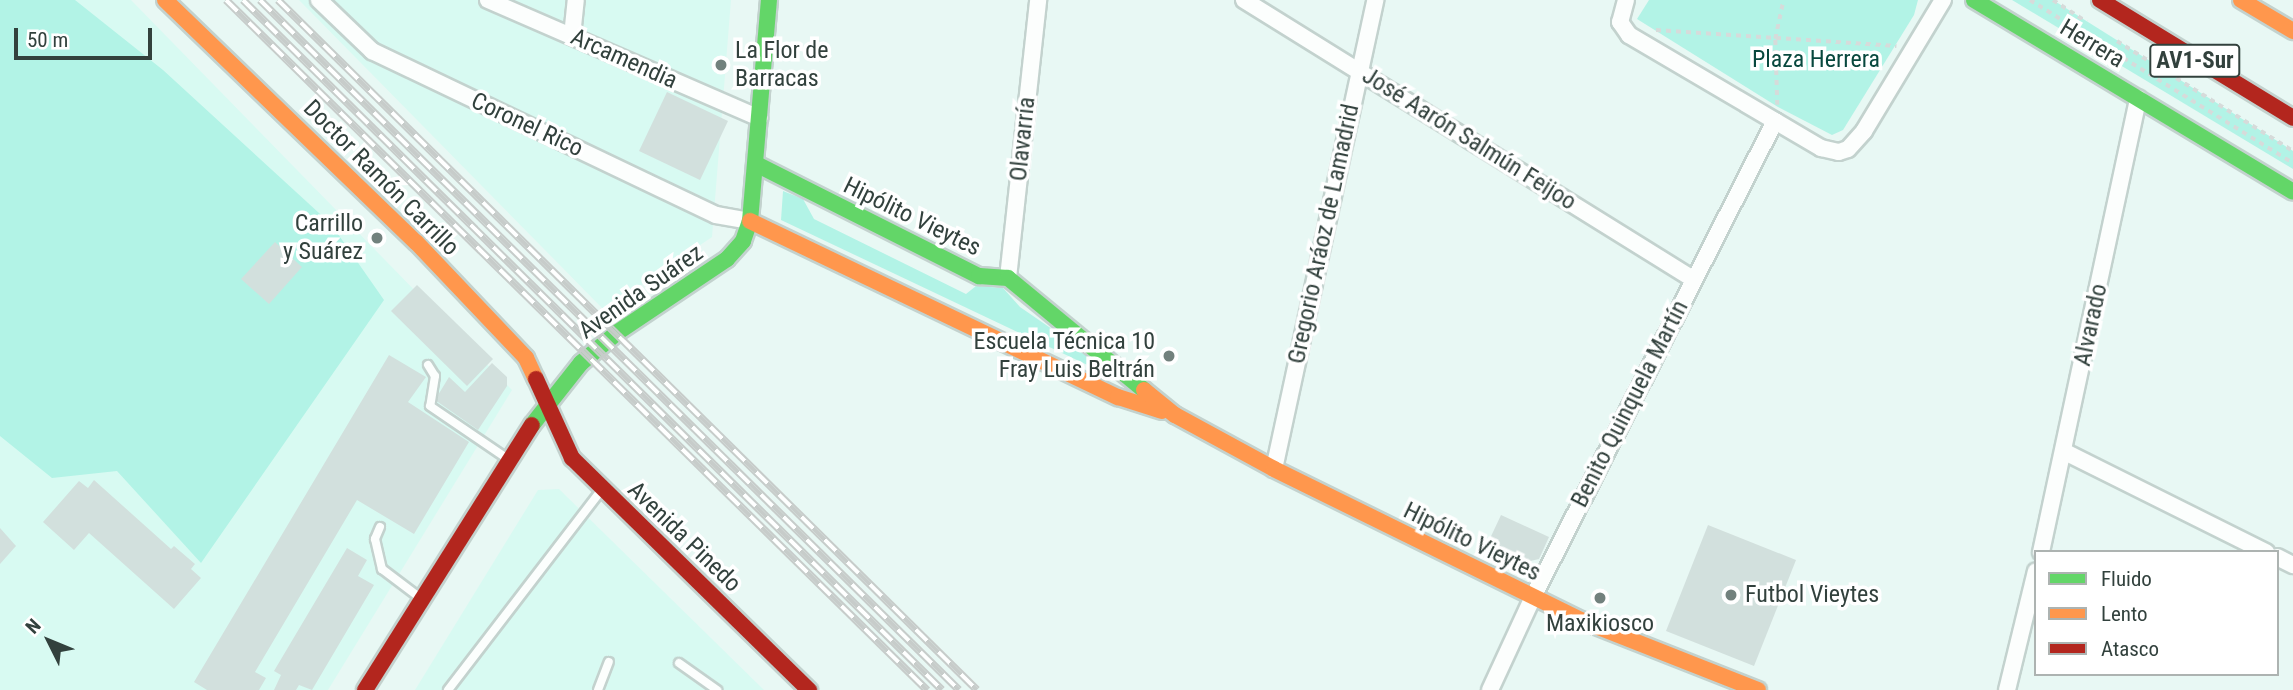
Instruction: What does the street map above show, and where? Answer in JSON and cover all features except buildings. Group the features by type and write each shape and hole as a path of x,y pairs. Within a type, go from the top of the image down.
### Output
{"main road":[{"name":"Doctor Ramón Carrillo","path":"165,0 434,261 526,358 546,403"},
{"name":"Avenida Suárez","path":"365,690 508,459 546,403 581,363 618,331 727,259 739,247 750,221 769,0"},
{"name":"Herrera","path":"1974,0 2293,192"},
{"name":"AV1-Sur","path":"2099,0 2293,118"},
{"name":"AV1-Sur","path":"2241,0 2293,31"},
{"name":"Hipólito Vieytes","path":"756,164 979,275 1008,278 1175,415 1274,469 1533,597 1758,690"},
{"name":"Hipólito Vieytes","path":"750,221 1118,397 1175,415"},
{"name":"Avenida Pinedo","path":"546,403 572,458 808,690"}],"street":[{"name":"Coronel Rico","path":"319,0 372,51 716,215 750,221"},
{"name":"Arcamendia","path":"488,0 760,118"},
{"path":"572,36 576,0"},
{"name":"Olavarría","path":"1008,278 1038,0"},
{"name":"José Aarón Salmún Feijoo","path":"1244,0 1693,279"},
{"name":"Gregorio Aráoz de Lamadrid","path":"1274,469 1376,0"},
{"path":"1624,3 1620,22 1643,44 1821,148 1839,152 1848,149 1864,131 1943,0"},
{"name":"Alvarado","path":"2040,550 2065,452 2138,98"},
{"name":"Benito Quinquela Martín","path":"1490,690 1533,597 1775,121"},
{"path":"2065,452 2262,550"},
{"path":"2007,690 2034,579"}],"lane":[{"path":"428,365 435,376 430,406 508,459"},
{"path":"448,690 602,489"},
{"path":"380,527 375,539 382,569 422,598"},
{"path":"598,690 609,662"},
{"path":"679,663 714,689"}],"path":[{"path":"1775,121 1774,39 1783,0"},
{"path":"2030,0 2293,163"},
{"path":"2053,0 2098,29"},
{"path":"1643,44 1655,30 1915,46"},
{"path":"2109,36 2293,151"}],"shaded area":[{"path":"0,0 131,0 512,390 328,690 0,690"},
{"path":"299,0 731,0 712,237 604,310"},
{"path":"559,489 764,690 415,690 538,490"}],"green space":[{"path":"0,0 75,0 163,70 331,224 384,300 201,563 117,471 52,478 0,436"},
{"name":"Plaza Herrera","path":"1649,0 1918,0 1914,15 1843,130 1832,135 1778,107 1637,19"},
{"path":"2012,0 2053,0 2293,151 2293,169"},
{"path":"783,191 803,199 814,219 966,294 976,286 1003,288 1020,307 1100,362 1098,370 781,220"}],"railway":[{"path":"226,0 927,690"},
{"path":"243,0 942,690"},
{"path":"260,0 959,690"},
{"path":"278,0 977,690"}],"traffic: fast":[{"path":"532,425 581,363 618,332 727,259 743,241 750,221 769,0"},
{"path":"1974,0 2293,192"},
{"path":"756,164 979,276 1008,278 1144,390"}],"traffic: slow":[{"path":"165,0 416,242 526,358 536,379"},
{"path":"2241,0 2293,31"},
{"path":"750,221 1118,397 1162,411"},
{"path":"1144,390 1175,415 1274,469 1583,621 1758,690"}],"traffic: jam":[{"path":"2100,0 2293,118"},
{"path":"536,379 572,458 809,690"},
{"path":"365,690 532,425"}],"place":[{"name":"La Flor de Barracas","path":"721,65"},
{"name":"Carrillo y Suárez","path":"377,238"},
{"name":"Escuela Técnica 10 Fray Luis Beltrán","path":"1169,356"},
{"name":"Futbol Vieytes","path":"1731,595"},
{"name":"Maxikiosco","path":"1600,598"}]}
